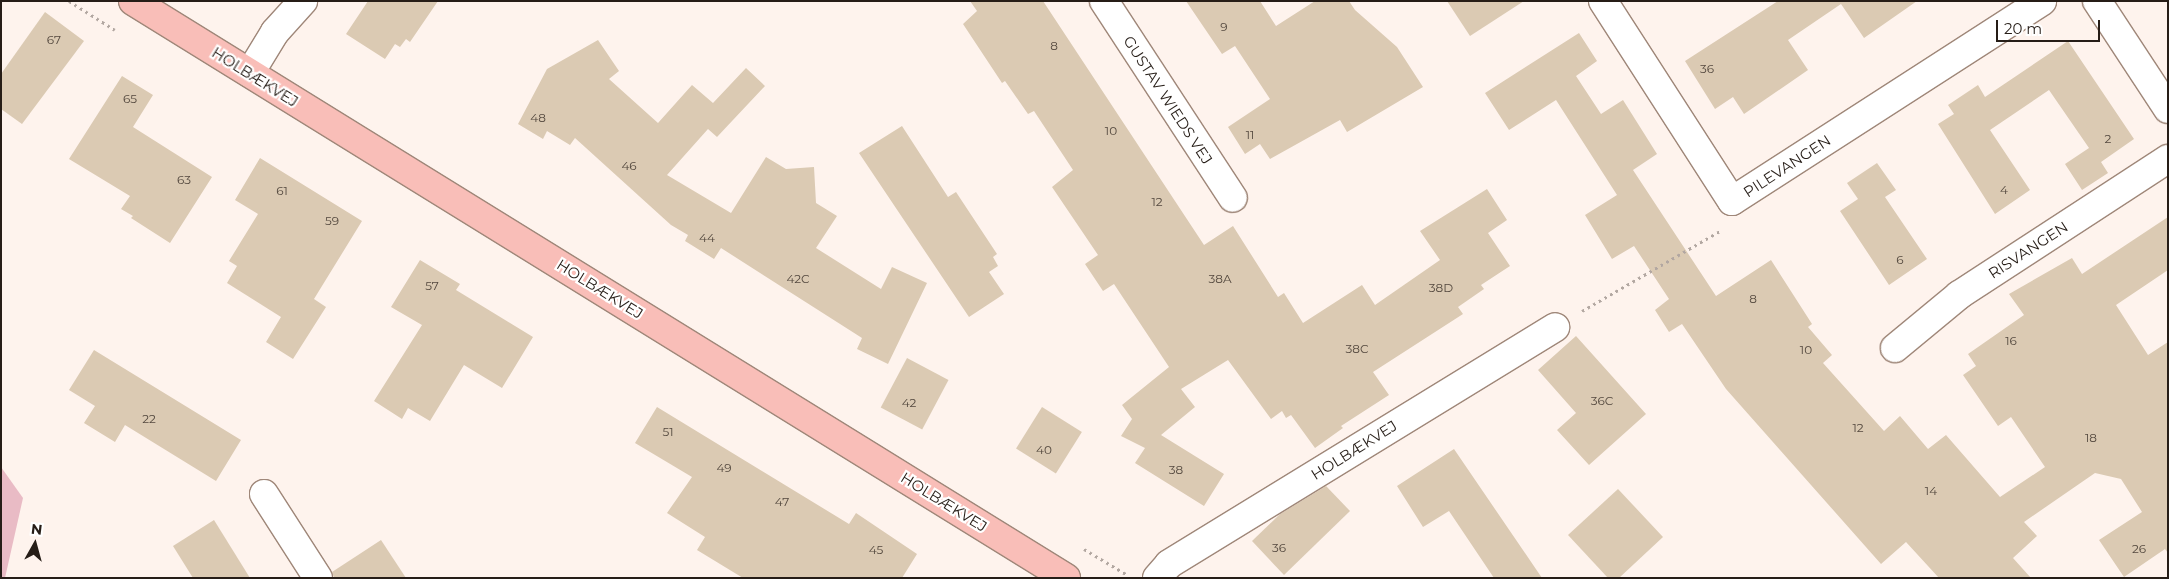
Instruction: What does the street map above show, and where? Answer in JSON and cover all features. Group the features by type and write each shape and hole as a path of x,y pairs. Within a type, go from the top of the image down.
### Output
{"main road":[{"name":"HOLBÆKVEJ","path":"133,1 1066,578"}],"street":[{"path":"250,73 275,32 303,1"},
{"name":"GUSTAV WIEDS VEJ","path":"1104,1 1232,198"},
{"name":"PILEVANGEN","path":"1602,1 1732,201 2042,1"},
{"path":"2097,1 2168,109"},
{"name":"RISVANGEN","path":"1895,348 1959,296 2168,159"},
{"name":"HOLBÆKVEJ","path":"1156,578 1170,564 1555,326"},
{"path":"264,494 318,578"}],"path":[{"path":"1555,326 1728,226 1732,201"}],"shaded area":[{"path":"1,467 23,498 5,578 1,578"}],"building":[{"path":"368,1 438,1 410,42 406,39 400,47 395,44 385,59 346,34"},
{"path":"970,1 1043,1 1204,245 1233,226 1278,297 1284,293 1303,323 1362,285 1375,305 1440,260 1420,231 1487,189 1507,220 1488,233 1510,266 1481,285 1484,289 1458,307 1463,314 1373,372 1389,395 1341,426 1343,428 1315,448 1291,415 1286,418 1282,411 1271,419 1228,360 1181,389 1195,407 1161,435 1224,474 1204,506 1135,463 1145,448 1121,436 1132,419 1122,405 1169,367 1114,284 1103,291 1085,264 1098,255 1052,187 1073,170 1034,111 1028,114 1005,81 1002,83 963,24 977,11"},
{"path":"1186,1 1260,1 1276,26 1315,1 1349,1 1355,10 1397,47 1423,87 1347,132 1340,120 1270,159 1260,144 1245,154 1228,127 1270,99 1235,46 1222,54"},
{"path":"1447,1 1524,1 1470,36"},
{"path":"1778,1 1917,1 1864,38 1841,4 1788,40 1808,70 1744,114 1733,97 1715,109 1685,61"},
{"path":"45,12 84,41 22,124 1,109 1,74"},
{"path":"1579,33 1597,61 1576,76 1601,114 1623,100 1657,154 1633,170 1716,296 1771,260 1812,324 1808,327 1832,355 1823,363 1884,431 1900,416 1928,449 1946,435 2000,497 2045,467 2011,417 1998,426 1963,375 1976,366 1968,354 2024,315 2009,294 2072,258 2082,274 2168,217 2168,270 2116,305 2148,355 2168,342 2168,553 2165,549 2124,577 2099,540 2142,512 2121,479 2095,473 2024,522 2037,536 2013,558 2031,578 1939,578 1906,542 1881,564 1726,389 1682,324 1669,332 1655,310 1669,299 1634,246 1612,259 1585,215 1617,195 1556,100 1509,130 1485,93"},
{"path":"598,40 619,71 609,79 658,123 692,85 713,103 746,68 765,86 717,137 708,129 667,175 731,213 766,157 786,169 814,167 816,203 837,216 816,248 881,289 892,267 927,283 888,364 857,349 862,338 721,248 714,259 685,241 688,235 671,225 575,138 570,145 547,131 543,139 518,124 547,69"},
{"path":"2068,41 2134,139 2101,162 2108,173 2082,190 2065,164 2089,148 2049,90 1990,130 2030,190 1995,214 1938,124 1954,114 1948,105 1978,85 1985,97"},
{"path":"122,76 153,95 133,127 212,177 170,243 131,218 133,216 121,209 130,196 69,159"},
{"path":"902,126 948,197 956,192 997,254 993,257 998,266 989,272 1004,294 969,317 859,153"},
{"path":"260,158 362,221 314,299 326,307 293,359 266,342 281,317 227,283 237,266 229,261 258,214 235,200"},
{"path":"1877,163 1896,190 1885,197 1927,259 1889,285 1840,211 1858,199 1847,183"},
{"path":"420,260 460,284 456,290 533,337 502,388 464,365 430,421 408,408 402,419 374,401 422,325 391,307"},
{"path":"1576,336 1646,414 1589,465 1557,430 1576,413 1538,370"},
{"path":"94,350 241,440 216,481 125,425 115,442 84,423 95,406 69,390"},
{"path":"907,358 948,380 922,430 881,407"},
{"path":"657,407 849,524 856,513 917,554 902,578 743,578 697,550 705,537 667,513 692,477 635,443"},
{"path":"1042,407 1082,432 1056,473 1016,449"},
{"path":"1454,449 1542,578 1494,578 1449,511 1423,527 1397,486"},
{"path":"1326,486 1350,511 1284,575 1252,541 1280,514"},
{"path":"1618,489 1663,537 1619,578 1608,578 1568,535"},
{"path":"214,520 250,578 193,578 173,546"},
{"path":"381,540 406,578 334,578 332,572"}]}
